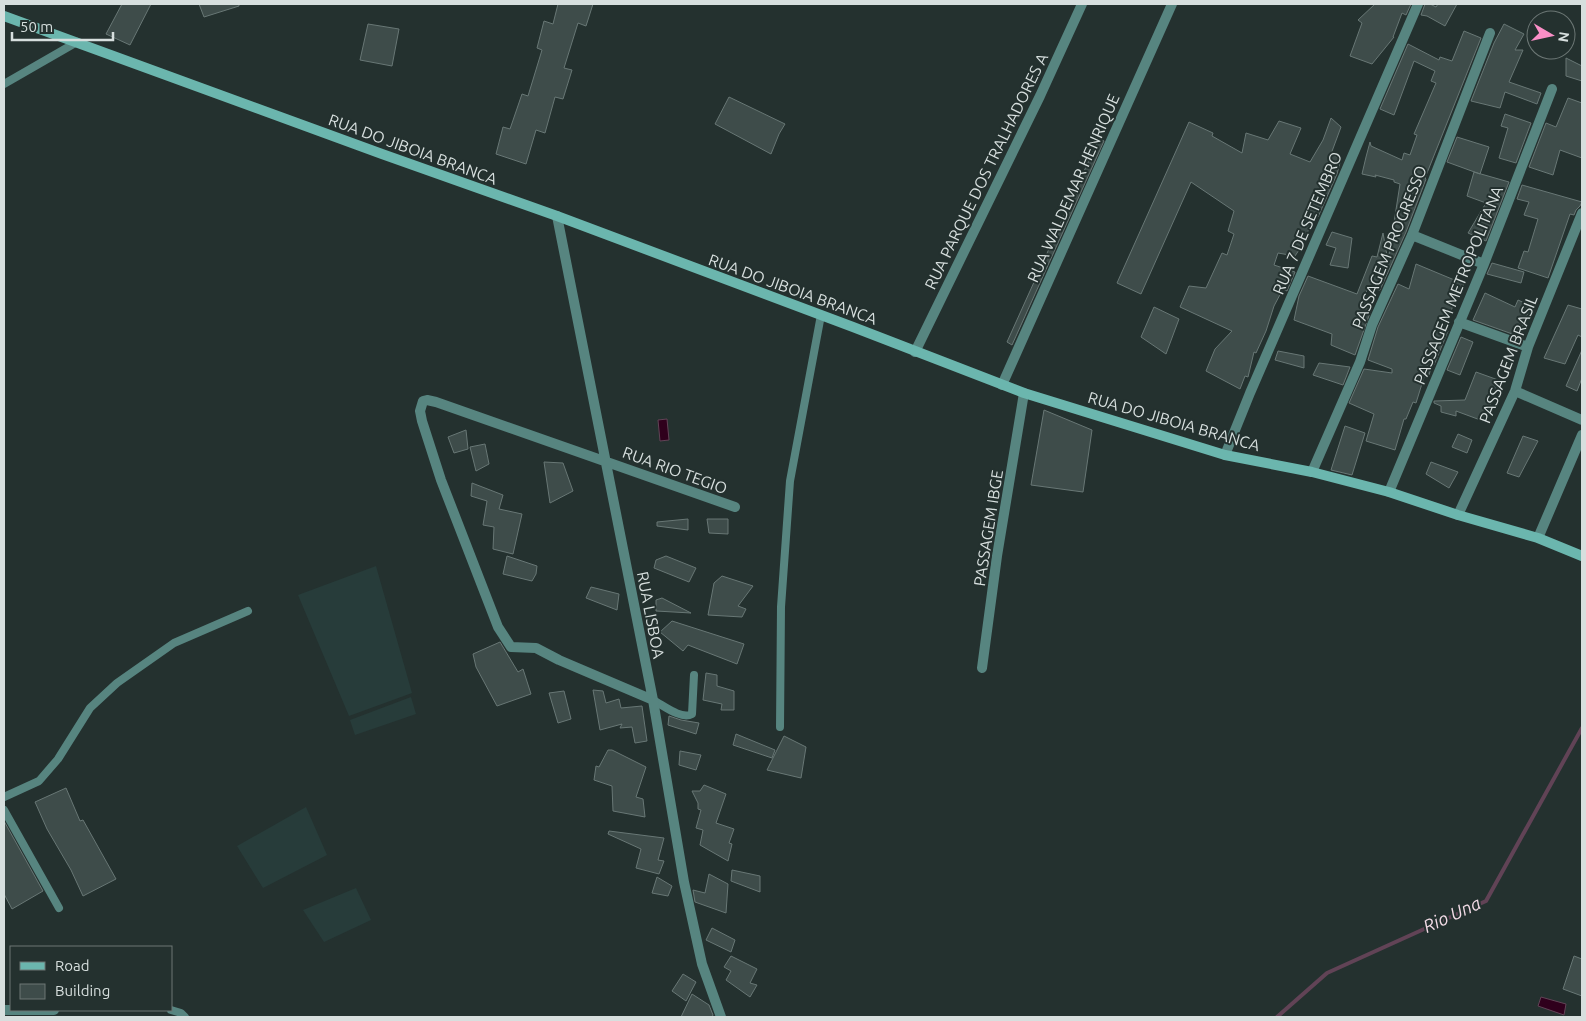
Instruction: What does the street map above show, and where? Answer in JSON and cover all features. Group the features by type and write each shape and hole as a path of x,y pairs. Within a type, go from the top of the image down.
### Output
{"main road":[{"name":"RUA DO JIBOIA BRANCA","path":"4,16 557,216 1024,393 1225,455 1312,472 1389,492 1458,515 1538,538 1582,556"}],"street":[{"name":"RUA PARQUE DOS TRALHADORES A","path":"915,352 1040,96 1082,4"},
{"name":"RUA WALDEMAR HENRIQUE","path":"1002,385 1172,4"},
{"name":"RUA 7 DE SETEMBRO","path":"1225,455 1418,4"},
{"name":"PASSAGEM PROGRESSO","path":"1312,472 1360,362 1372,325 1412,235 1490,33"},
{"name":"PASSAGEM METROPOLITANA","path":"1389,492 1458,322 1484,264 1552,89"},
{"name":"PASSAGEM BRASIL","path":"1458,515 1515,391 1528,347 1582,213"},
{"name":"RUA LISBOA","path":"557,216 653,700 684,882 702,964 721,1017"},
{"path":"1412,235 1484,264"},
{"path":"1458,322 1528,347"},
{"path":"1515,391 1582,420"},
{"name":"PASSAGEM IBGE","path":"982,668 997,556 1024,393"},
{"name":"RUA RIO TEGIO","path":"653,700 558,660 536,648 511,646 498,627 441,480 422,421 420,406 423,401 436,402 735,507"},
{"path":"1538,538 1582,435"}],"lane":[{"path":"4,84 77,42"},
{"path":"780,727 781,606 790,481 821,315"},
{"path":"4,798 39,781 58,759 90,708 118,683 174,643 248,610"},
{"path":"653,700 684,716 691,715 694,706 694,675"},
{"path":"4,810 59,908"},
{"path":"172,1010 181,1013 185,1017"}],"shaded area":[{"path":"667,419 669,440 660,441 658,420"},
{"path":"376,566 412,693 349,716 298,595"},
{"path":"411,697 416,714 355,735 350,720"},
{"path":"306,807 327,855 263,888 237,846"},
{"path":"356,888 371,920 324,942 303,910"},
{"path":"1541,997 1566,1004 1564,1015 1538,1006"}],"building":[{"path":"122,4 151,4 130,45 106,34"},
{"path":"199,4 239,4 239,6 204,17"},
{"path":"558,4 593,4 586,26 578,23 564,68 572,70 563,99 555,97 545,133 536,130 526,164 496,154 503,127 510,129 522,94 528,96 542,50 537,48 544,21 553,24"},
{"path":"1375,4 1411,4 1406,15 1402,13 1394,37 1372,64 1350,56 1362,23 1358,20"},
{"path":"1425,4 1436,7 1438,4 1457,4 1445,26 1427,16 1421,15"},
{"path":"368,24 399,29 392,66 360,60"},
{"path":"1504,24 1524,34 1515,50 1523,50 1509,82 1541,93 1537,104 1505,92 1500,108 1471,101 1494,43"},
{"path":"1464,31 1481,38 1425,178 1406,232 1380,290 1367,288 1364,308 1371,310 1355,355 1331,345 1332,334 1294,320 1299,296 1308,276 1357,294 1372,256 1377,257 1383,233 1388,261 1400,184 1394,182 1394,180 1375,175 1376,177 1362,174 1366,157 1370,142 1371,146 1402,160 1404,153 1410,155 1417,135 1414,134 1436,83 1431,81 1435,71 1414,61 1394,115 1380,109 1408,44 1439,60 1440,57 1452,61"},
{"path":"1566,60 1582,66 1582,81 1566,76"},
{"path":"729,97 785,124 771,154 715,124"},
{"path":"1568,98 1582,103 1582,158 1560,150 1553,175 1529,167 1546,123 1556,127"},
{"path":"1505,114 1531,123 1516,163 1499,158 1508,128 1501,126"},
{"path":"1331,118 1341,127 1331,154 1341,159 1337,174 1318,217 1314,216 1303,244 1295,256 1278,253 1274,265 1295,272 1287,291 1283,289 1274,306 1266,331 1256,353 1254,352 1248,377 1245,376 1240,389 1206,371 1215,349 1232,331 1180,307 1189,286 1206,288 1222,253 1227,255 1234,234 1228,231 1234,211 1191,182 1141,294 1117,283 1189,122 1213,133 1212,136 1242,153 1246,133 1268,140 1279,121 1301,128 1290,154 1310,162 1323,140"},
{"path":"1457,137 1489,147 1480,174 1447,162"},
{"path":"1099,138 1104,141 1012,345 1007,342"},
{"path":"1474,172 1509,182 1486,241 1468,233 1486,203 1467,196"},
{"path":"1522,185 1582,202 1574,215 1570,214 1548,278 1518,268 1524,251 1528,252 1538,219 1524,215 1529,202 1517,199"},
{"path":"1332,232 1352,238 1348,268 1330,265 1336,248 1326,245"},
{"path":"1492,263 1524,272 1521,283 1487,274"},
{"path":"1416,264 1464,284 1456,302 1454,302 1445,330 1448,331 1434,365 1432,364 1429,375 1425,374 1416,403 1413,402 1406,419 1404,419 1395,450 1366,441 1374,414 1349,403 1364,369 1392,373 1392,369 1368,360 1378,327 1398,284 1409,289"},
{"path":"1485,293 1515,307 1518,300 1531,306 1518,336 1473,320"},
{"path":"1568,305 1582,309 1582,337 1578,335 1565,364 1544,358"},
{"path":"1154,307 1179,319 1166,354 1141,337"},
{"path":"1461,337 1473,342 1460,375 1447,370"},
{"path":"1582,350 1582,378 1577,391 1566,386"},
{"path":"1278,351 1304,356 1304,368 1275,360"},
{"path":"1319,363 1350,367 1343,385 1313,375"},
{"path":"1476,372 1501,381 1483,421 1456,411 1456,416 1441,412 1441,406 1434,403 1434,401 1465,400"},
{"path":"1044,410 1092,430 1083,492 1031,485"},
{"path":"1345,426 1365,433 1352,475 1331,470"},
{"path":"466,430 468,449 454,453 448,437"},
{"path":"1458,434 1472,440 1467,453 1452,447"},
{"path":"1523,436 1538,441 1519,477 1507,473"},
{"path":"485,444 489,464 476,471 470,447"},
{"path":"544,462 563,463 573,491 550,503"},
{"path":"1431,462 1458,472 1449,488 1426,474"},
{"path":"472,483 503,495 499,509 522,514 513,554 493,549 494,527 483,525 487,501 471,496"},
{"path":"688,519 688,530 657,526 657,522"},
{"path":"707,519 728,519 728,534 709,533"},
{"path":"507,556 537,566 536,574 532,581 503,574"},
{"path":"666,556 696,568 689,582 654,568 656,560"},
{"path":"722,576 753,586 738,606 746,609 742,617 708,615 714,583"},
{"path":"591,587 619,594 617,610 586,598"},
{"path":"662,598 691,613 656,611 656,600"},
{"path":"672,621 744,644 737,664 688,645 683,651 660,632"},
{"path":"500,642 518,672 523,669 531,694 497,706 476,667 473,654"},
{"path":"706,673 717,675 717,686 734,691 734,710 721,710 722,704 703,700"},
{"path":"593,690 603,691 606,703 619,699 621,708 642,706 647,741 635,743 632,727 620,728 622,724 600,730"},
{"path":"564,691 571,719 558,723 549,693"},
{"path":"669,716 699,723 696,734 668,725"},
{"path":"736,734 775,750 772,758 733,745"},
{"path":"784,736 806,747 801,778 767,770"},
{"path":"608,750 612,750 646,767 636,797 643,799 645,817 613,811 612,786 594,780 596,766 599,767"},
{"path":"680,751 701,755 696,770 679,765"},
{"path":"704,785 726,794 716,823 734,829 729,843 732,844 728,861 700,845 703,830 696,828 701,810 698,809 698,803 692,791 700,791"},
{"path":"66,788 80,821 83,820 116,879 83,896 71,870 47,829 35,802"},
{"path":"4,821 43,891 12,909 4,894"},
{"path":"609,831 664,838 658,860 664,861 659,874 636,868 641,849 608,834"},
{"path":"732,870 760,876 760,892 731,881"},
{"path":"709,874 728,884 726,913 695,902 693,890 705,893"},
{"path":"657,877 672,886 668,896 652,893"},
{"path":"712,928 735,940 731,952 706,940"},
{"path":"731,956 757,969 750,983 757,985 750,997 726,980 731,971 724,967"},
{"path":"1574,956 1582,959 1582,996 1563,989"},
{"path":"683,974 696,982 686,1001 672,991"},
{"path":"692,994 709,1005 712,1017 681,1017"}],"waterway":[{"name":"Rio Una","path":"1277,1017 1327,973 1486,901 1582,728"}]}
